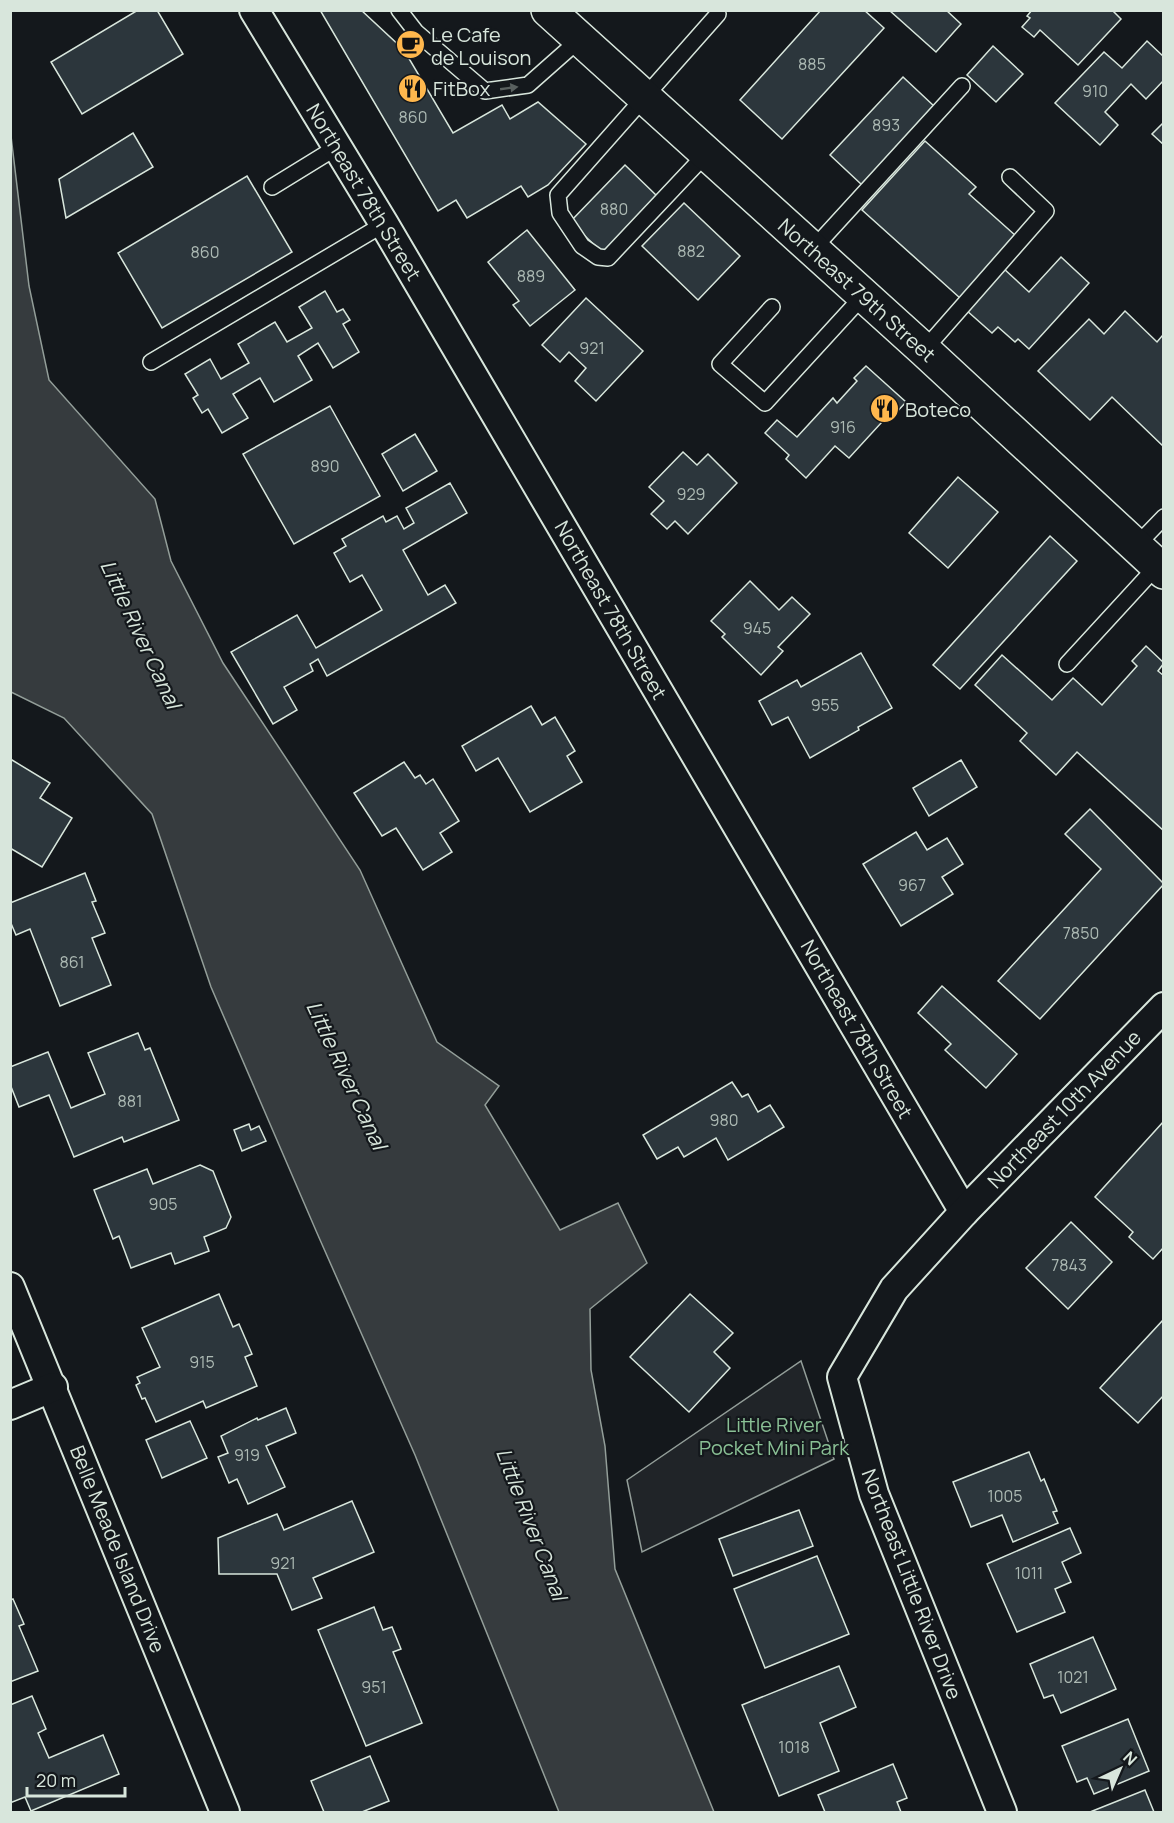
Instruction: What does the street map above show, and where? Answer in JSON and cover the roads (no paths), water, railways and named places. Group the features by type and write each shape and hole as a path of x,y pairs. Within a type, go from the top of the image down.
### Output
{"main road":[{"name":"Northeast 79th Street","path":"548,10 924,350 1152,562"}],"street":[{"name":"Northeast 78th Street","path":"254,10 384,224 964,1212"},
{"name":"Northeast 10th Avenue","path":"964,1212 1164,1007"},
{"name":"Northeast Little River Drive","path":"964,1212 894,1289 842,1377 873,1494 1002,1812"},
{"name":"Belle Meade Island Drive","path":"10,1287 53,1387 225,1812"},
{"path":"10,1405 53,1387"}],"lane":[{"path":"399,10 416,32 485,91 528,85 580,39"},
{"path":"706,154 608,258 598,257 582,246 560,213 558,195 718,14"},
{"path":"812,250 962,86"},
{"path":"272,187 337,147"},
{"path":"924,350 1046,210 1010,177"},
{"path":"151,362 384,224"},
{"path":"772,307 720,364 765,403 863,296"},
{"path":"1067,664 1152,562 1164,517"}],"water":[{"name":"Little River Canal","path":"11,136 29,286 49,380 155,499 171,561 223,663 360,870 437,1042 499,1086 485,1105 560,1230 618,1203 647,1263 590,1309 591,1370 605,1446 615,1569 714,1812 559,1812 415,1455 211,987 152,814 64,718 11,692"}],"place":[{"name":"Le Cafe de Louison","path":"410,45"},
{"name":"FitBox","path":"412,88"},
{"name":"Boteco","path":"884,409"}],"park label":[{"name":"Little River Pocket Mini Park","path":"774,1436"}]}
